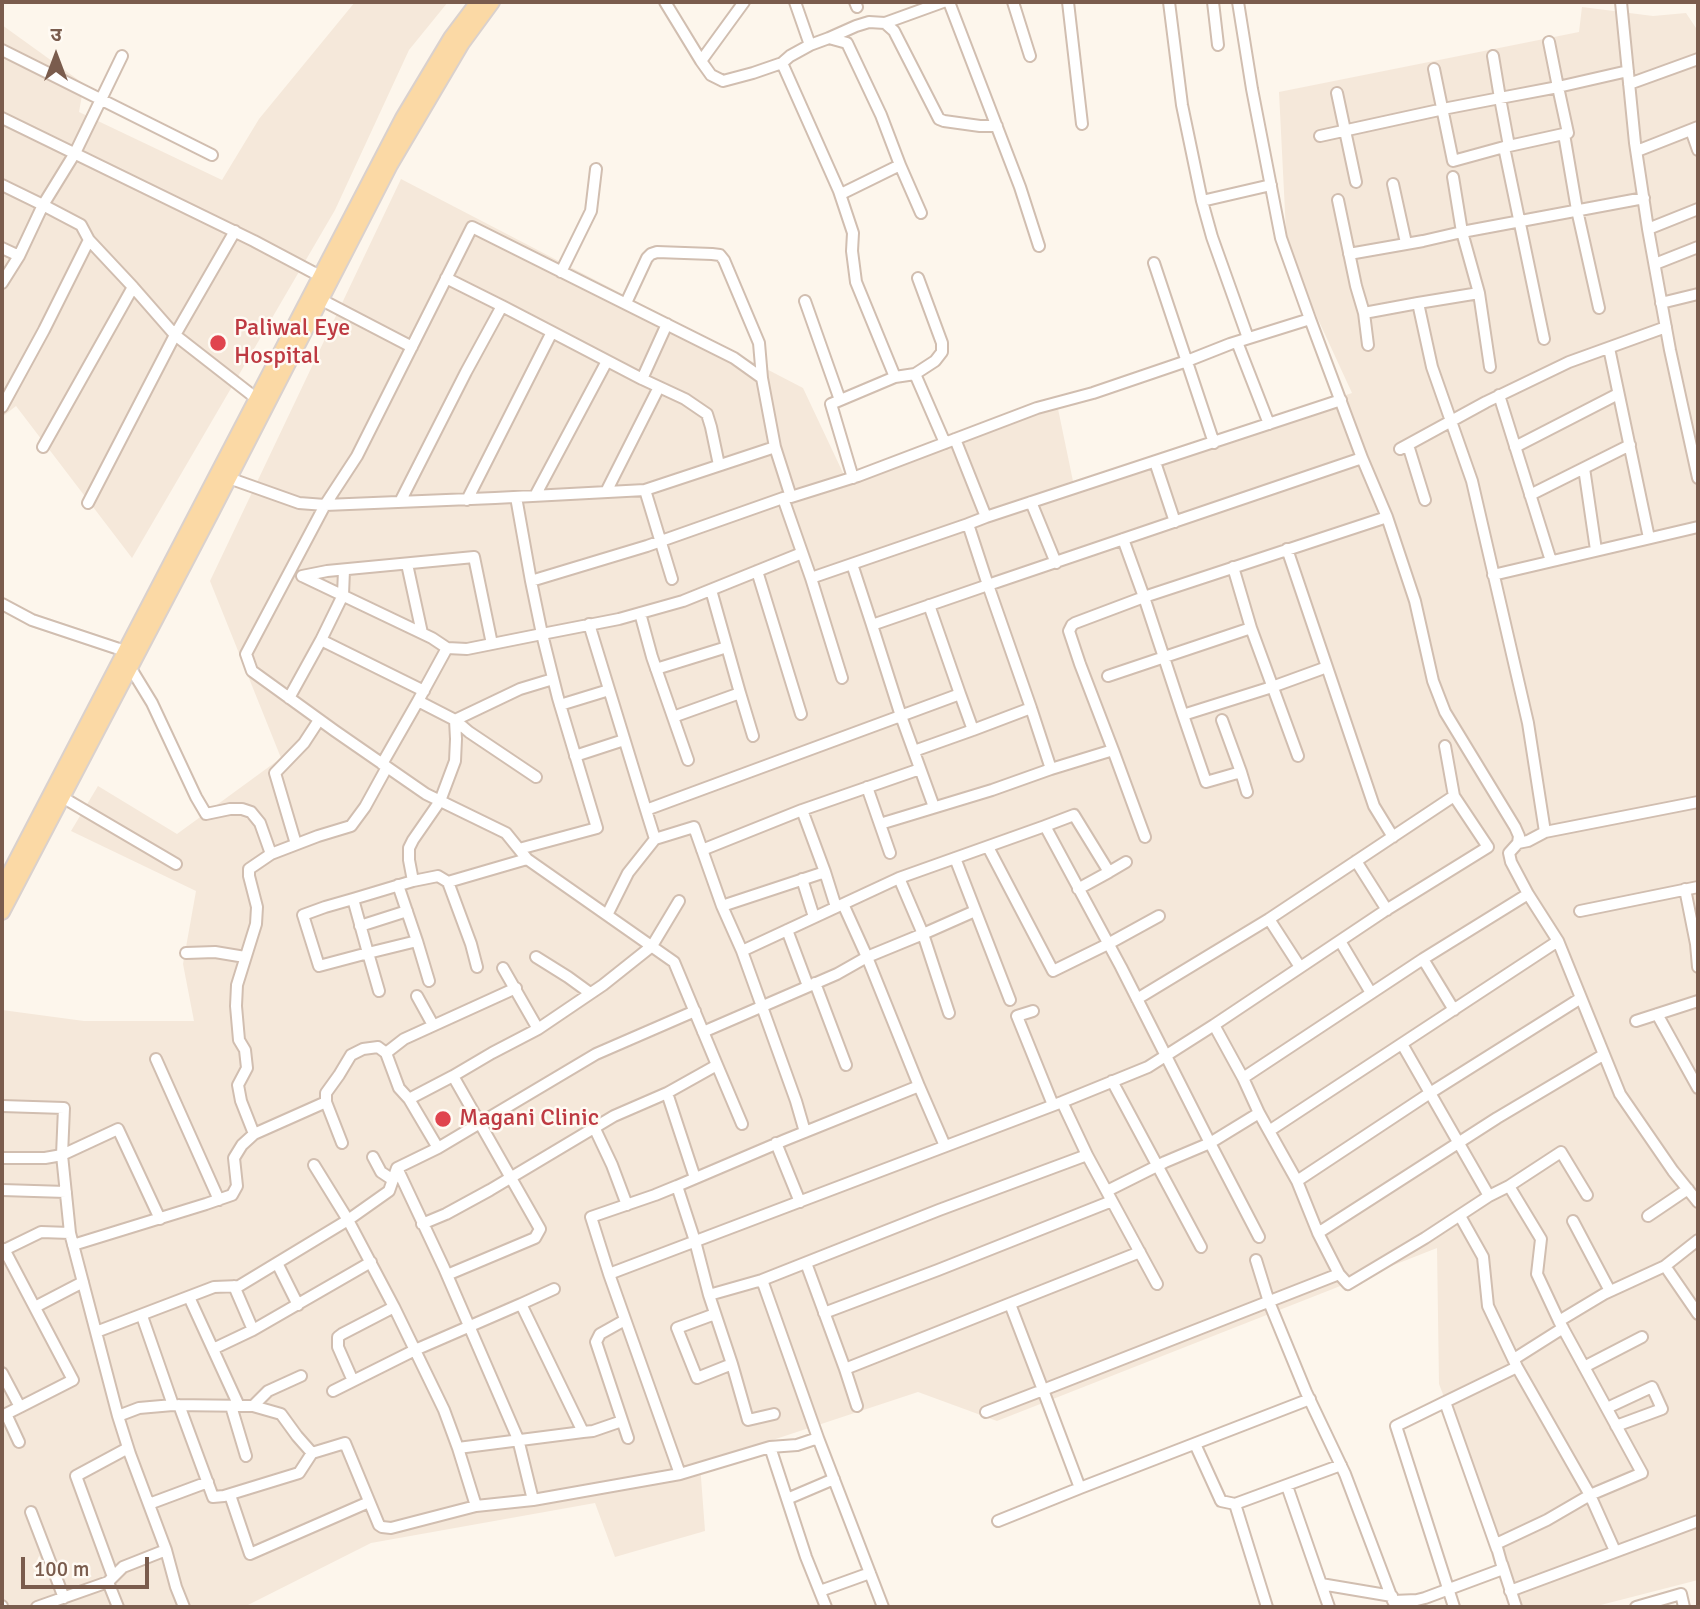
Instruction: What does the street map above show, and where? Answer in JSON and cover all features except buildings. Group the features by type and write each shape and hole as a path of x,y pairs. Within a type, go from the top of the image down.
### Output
{"main road":[{"path":"2,912 130,667 315,296 320,276 403,118 451,38 478,2"},
{"path":"2,888 125,651 223,476 257,399 409,131 463,43 492,2"}],"street":[{"path":"701,61 744,2"},
{"path":"795,2 810,45"},
{"path":"669,4 701,61 711,75 723,81 782,63 810,45 856,26 869,22 885,23 943,2"},
{"path":"949,2 1020,187 1039,246"},
{"path":"1013,2 1030,56"},
{"path":"1068,2 1082,124"},
{"path":"1169,2 1182,105 1202,201 1269,424"},
{"path":"1213,2 1218,46"},
{"path":"1238,2 1281,238 1387,517 1415,601 1433,681 1445,712 1523,842"},
{"path":"1621,2 1648,229 1698,478"},
{"path":"885,23 894,31 939,119 997,126"},
{"path":"829,38 847,43 881,115 921,213"},
{"path":"1434,69 1453,161 1568,133 1549,42"},
{"path":"2,50 212,155"},
{"path":"2,284 19,256 43,205 75,153 122,56"},
{"path":"1493,56 1519,222 1544,339"},
{"path":"1629,85 1698,59"},
{"path":"782,63 841,194 853,233 856,282 895,377"},
{"path":"1320,136 1628,71"},
{"path":"1337,93 1356,182"},
{"path":"2,118 235,231 320,276"},
{"path":"1637,151 1695,129 1698,150"},
{"path":"1564,134 1577,210 1599,308"},
{"path":"841,194 900,165"},
{"path":"561,272 591,211 596,169"},
{"path":"1453,177 1462,232 1479,293 1490,367"},
{"path":"1393,184 1406,243"},
{"path":"2,185 81,225 89,240 175,335 257,399"},
{"path":"1202,201 1271,185"},
{"path":"1349,254 1644,198"},
{"path":"1338,200 1364,313 1368,345"},
{"path":"1648,229 1698,209"},
{"path":"742,1124 674,962 527,859 506,833 426,794 319,720 252,671 246,654 325,505 357,456 472,227 734,358 762,378"},
{"path":"88,503 175,335 235,231"},
{"path":"2,407 89,240"},
{"path":"1655,264 1698,247"},
{"path":"2,248 19,256"},
{"path":"625,303 651,254 712,254 720,255 724,260 759,342 762,378 787,498 842,678"},
{"path":"1154,262 1214,443"},
{"path":"446,278 685,399 707,414 719,465"},
{"path":"853,478 831,404 895,377 915,374 942,352 942,343 918,278"},
{"path":"43,447 133,287"},
{"path":"1364,313 1479,293"},
{"path":"1661,303 1698,294"},
{"path":"315,296 412,347"},
{"path":"805,301 840,400"},
{"path":"1418,303 1432,367 1472,481 1528,723 1542,833"},
{"path":"400,502 502,306"},
{"path":"531,581 853,478 1037,408 1093,393 1310,319"},
{"path":"642,379 667,324"},
{"path":"1425,500 1404,447 1499,395 1569,362 1666,327"},
{"path":"467,500 552,332"},
{"path":"1609,348 1649,538"},
{"path":"536,496 607,361"},
{"path":"915,374 986,517"},
{"path":"606,492 659,387"},
{"path":"1515,447 1618,394"},
{"path":"1499,395 1551,561"},
{"path":"811,578 986,517 1341,400"},
{"path":"1686,422 1698,419"},
{"path":"1530,495 1630,445"},
{"path":"223,476 299,503 325,505 467,500 645,490 775,447"},
{"path":"872,625 1363,458"},
{"path":"1155,462 1175,522"},
{"path":"1584,468 1596,550"},
{"path":"645,490 672,579"},
{"path":"516,497 553,679 597,828 519,849"},
{"path":"1031,502 1056,563"},
{"path":"1145,837 1080,664 1069,631 1072,625 1143,597 1387,517"},
{"path":"968,524 1051,769"},
{"path":"1493,575 1698,527"},
{"path":"1123,539 1206,782 1241,772"},
{"path":"1287,549 1374,806 1393,837"},
{"path":"290,570 447,648 467,649 640,613 683,601 802,553"},
{"path":"302,576 474,557 492,644"},
{"path":"407,564 422,634"},
{"path":"852,564 901,716 934,807"},
{"path":"1233,567 1251,628 1298,756"},
{"path":"289,698 343,595 344,570"},
{"path":"757,571 800,713"},
{"path":"711,590 753,736"},
{"path":"2,604 32,620 125,651"},
{"path":"929,606 973,730"},
{"path":"640,613 656,669 688,760"},
{"path":"589,624 655,839"},
{"path":"1108,676 1251,628"},
{"path":"321,640 421,696 536,777"},
{"path":"656,669 727,647"},
{"path":"254,1134 237,1085 247,1068 245,1049 239,1040 237,985 257,915 248,876 249,869 271,854 351,826 365,807 447,648"},
{"path":"130,667 152,703 195,797 206,814 230,809 251,812 260,823 271,854"},
{"path":"1183,715 1327,667"},
{"path":"455,720 520,689 553,679"},
{"path":"560,705 609,690"},
{"path":"673,716 740,693"},
{"path":"646,810 960,694"},
{"path":"914,751 1031,708"},
{"path":"296,844 275,773 303,743 319,720"},
{"path":"413,881 410,848 440,801 455,761 455,720"},
{"path":"1223,720 1247,792"},
{"path":"575,757 625,740"},
{"path":"1445,746 1454,796 1488,847 1509,853"},
{"path":"880,824 1113,750"},
{"path":"702,850 802,810 920,769"},
{"path":"867,787 890,853"},
{"path":"1137,999 1269,919 1454,796"},
{"path":"62,797 176,864"},
{"path":"1509,853 1523,842 1542,833 1698,802"},
{"path":"802,810 825,872 867,957 945,1146"},
{"path":"742,951 899,878 1074,815 1109,872"},
{"path":"1045,826 1259,1237"},
{"path":"607,915 628,873 655,839 694,827 722,906 742,951 805,1132"},
{"path":"988,847 1053,971 1159,916"},
{"path":"609,1274 1058,1104 1148,1067 1488,847"},
{"path":"1509,853 1528,894 1558,941 1620,1094 1694,1194 1648,1216"},
{"path":"955,858 1010,1000"},
{"path":"448,882 527,859"},
{"path":"1356,861 1387,910"},
{"path":"1078,889 1126,862"},
{"path":"722,906 825,872"},
{"path":"416,941 319,966 303,915 398,885 438,876 448,882 477,967"},
{"path":"899,878 923,934 948,1013"},
{"path":"802,879 814,917"},
{"path":"398,885 429,981"},
{"path":"1580,911 1698,887"},
{"path":"1685,889 1698,967"},
{"path":"1243,1077 1528,894"},
{"path":"353,899 379,991"},
{"path":"409,1099 538,1030 590,993 652,946 679,901"},
{"path":"360,926 407,911"},
{"path":"703,1032 975,911"},
{"path":"1269,919 1300,967"},
{"path":"787,930 846,1065"},
{"path":"1340,941 1370,993"},
{"path":"1269,1131 1558,941"},
{"path":"186,953 215,952 245,957"},
{"path":"536,957 590,993"},
{"path":"1423,959 1454,1010"},
{"path":"503,968 538,1030"},
{"path":"386,1053 404,1039 516,988"},
{"path":"417,996 433,1025"},
{"path":"1297,1181 1581,998"},
{"path":"1636,1021 1698,1001"},
{"path":"96,1332 214,1287 239,1286 348,1220 389,1191 397,1168 480,1123 596,1054 695,1011"},
{"path":"1033,1011 1017,1016 1058,1104 1157,1284"},
{"path":"1657,1014 1698,1088"},
{"path":"1214,1025 1297,1181 1318,1233 1339,1274 1349,1284 1561,1152 1587,1195"},
{"path":"1402,1044 1489,1196"},
{"path":"342,1143 326,1102 326,1093 351,1055 378,1046 386,1053 399,1088 409,1099 438,1147"},
{"path":"1318,1233 1458,1143 1603,1055"},
{"path":"156,1059 219,1200"},
{"path":"422,1224 446,1214 511,1178 614,1116 667,1093 717,1065"},
{"path":"447,1275 535,1238 540,1229 453,1076"},
{"path":"1112,1082 1201,1247"},
{"path":"680,1474 591,1217 677,1186 919,1086"},
{"path":"667,1093 695,1178"},
{"path":"73,1245 232,1195 237,1186 234,1158 242,1145 254,1134 326,1102"},
{"path":"2,1106 64,1108 62,1155 70,1233 118,1416 184,1607"},
{"path":"824,1313 938,1270 1109,1196 1157,1167 1209,1143 1259,1113"},
{"path":"594,1127 627,1205"},
{"path":"2,1158 45,1158 62,1155 118,1129 160,1219"},
{"path":"776,1143 800,1202"},
{"path":"709,1295 762,1280 1087,1155"},
{"path":"373,1157 381,1172 393,1181"},
{"path":"314,1164 371,1262 415,1350 458,1448 476,1506"},
{"path":"397,1168 518,1439 533,1500"},
{"path":"677,1186 748,1420 774,1413"},
{"path":"1509,1186 1541,1239 1537,1274 1561,1325 1642,1473 1590,1495 1496,1544 1516,1607"},
{"path":"2,1189 66,1192"},
{"path":"1460,1216 1483,1257 1488,1306 1515,1363 1590,1495 1615,1551"},
{"path":"1573,1221 1610,1291"},
{"path":"19,1442 6,1414 73,1380 3,1250 41,1232 70,1233"},
{"path":"1454,1607 1396,1426 1515,1363 1561,1325 1610,1291 1665,1266 1698,1241"},
{"path":"845,1369 1140,1252"},
{"path":"1256,1260 1269,1302 1341,1465 1393,1601"},
{"path":"213,1349 253,1330 371,1262"},
{"path":"277,1263 298,1305"},
{"path":"806,1263 857,1406"},
{"path":"1665,1266 1698,1314"},
{"path":"986,1412 1339,1274"},
{"path":"762,1280 818,1438 883,1607"},
{"path":"34,1307 83,1282"},
{"path":"234,1286 253,1330"},
{"path":"333,1391 415,1350 554,1289"},
{"path":"189,1297 235,1406 246,1456"},
{"path":"522,1304 583,1432"},
{"path":"1010,1304 1080,1488"},
{"path":"353,1381 338,1347 338,1337 394,1307"},
{"path":"715,1314 677,1328 697,1378 732,1364"},
{"path":"142,1316 213,1497 230,1495 299,1473 312,1453 345,1443 379,1525 386,1528 476,1506 533,1500 680,1474 770,1447 797,1445 818,1438"},
{"path":"625,1320 600,1334 596,1342 628,1438"},
{"path":"1584,1367 1642,1337"},
{"path":"3,1376 20,1408"},
{"path":"253,1406 268,1391 301,1376"},
{"path":"1606,1408 1652,1387 1662,1409 1616,1426"},
{"path":"998,1521 1310,1399"},
{"path":"1321,1584 1393,1601 1417,1600 1503,1569 1445,1402"},
{"path":"118,1416 139,1408 176,1405 253,1406 281,1413 312,1453"},
{"path":"458,1448 593,1431 622,1421"},
{"path":"1195,1444 1221,1501 1235,1504 1341,1465"},
{"path":"770,1447 806,1557 826,1607"},
{"path":"118,1607 76,1476 128,1448"},
{"path":"787,1499 834,1479"},
{"path":"149,1504 208,1482"},
{"path":"1287,1486 1329,1607"},
{"path":"230,1495 250,1555 369,1502"},
{"path":"1235,1504 1268,1607"},
{"path":"31,1512 62,1602"},
{"path":"1510,1591 1698,1521"},
{"path":"37,1607 62,1602 111,1579 123,1567 166,1550"},
{"path":"820,1591 870,1573"},
{"path":"1636,1607 1681,1594 1685,1607"}],"shaded area":[{"path":"355,2 448,2 409,50 335,210 132,558 16,406 2,417 2,25 84,84 79,112 222,180 259,119"},
{"path":"1582,7 1653,16 1686,13 1698,31 1698,1580 1593,1607 1519,1607 1439,1384 1437,1248 997,1421 918,1392 700,1464 705,1531 615,1557 595,1503 371,1543 244,1607 2,1607 2,1010 84,1021 194,1021 183,964 196,891 71,831 98,786 177,834 281,758 210,581 401,179 803,388 844,475 1057,404 1074,486 1352,393 1287,252 1279,92 1579,32"}],"place":[{"name":"Paliwal Eye Hospital","path":"218,343"},
{"name":"Magani Clinic","path":"443,1119"}]}
